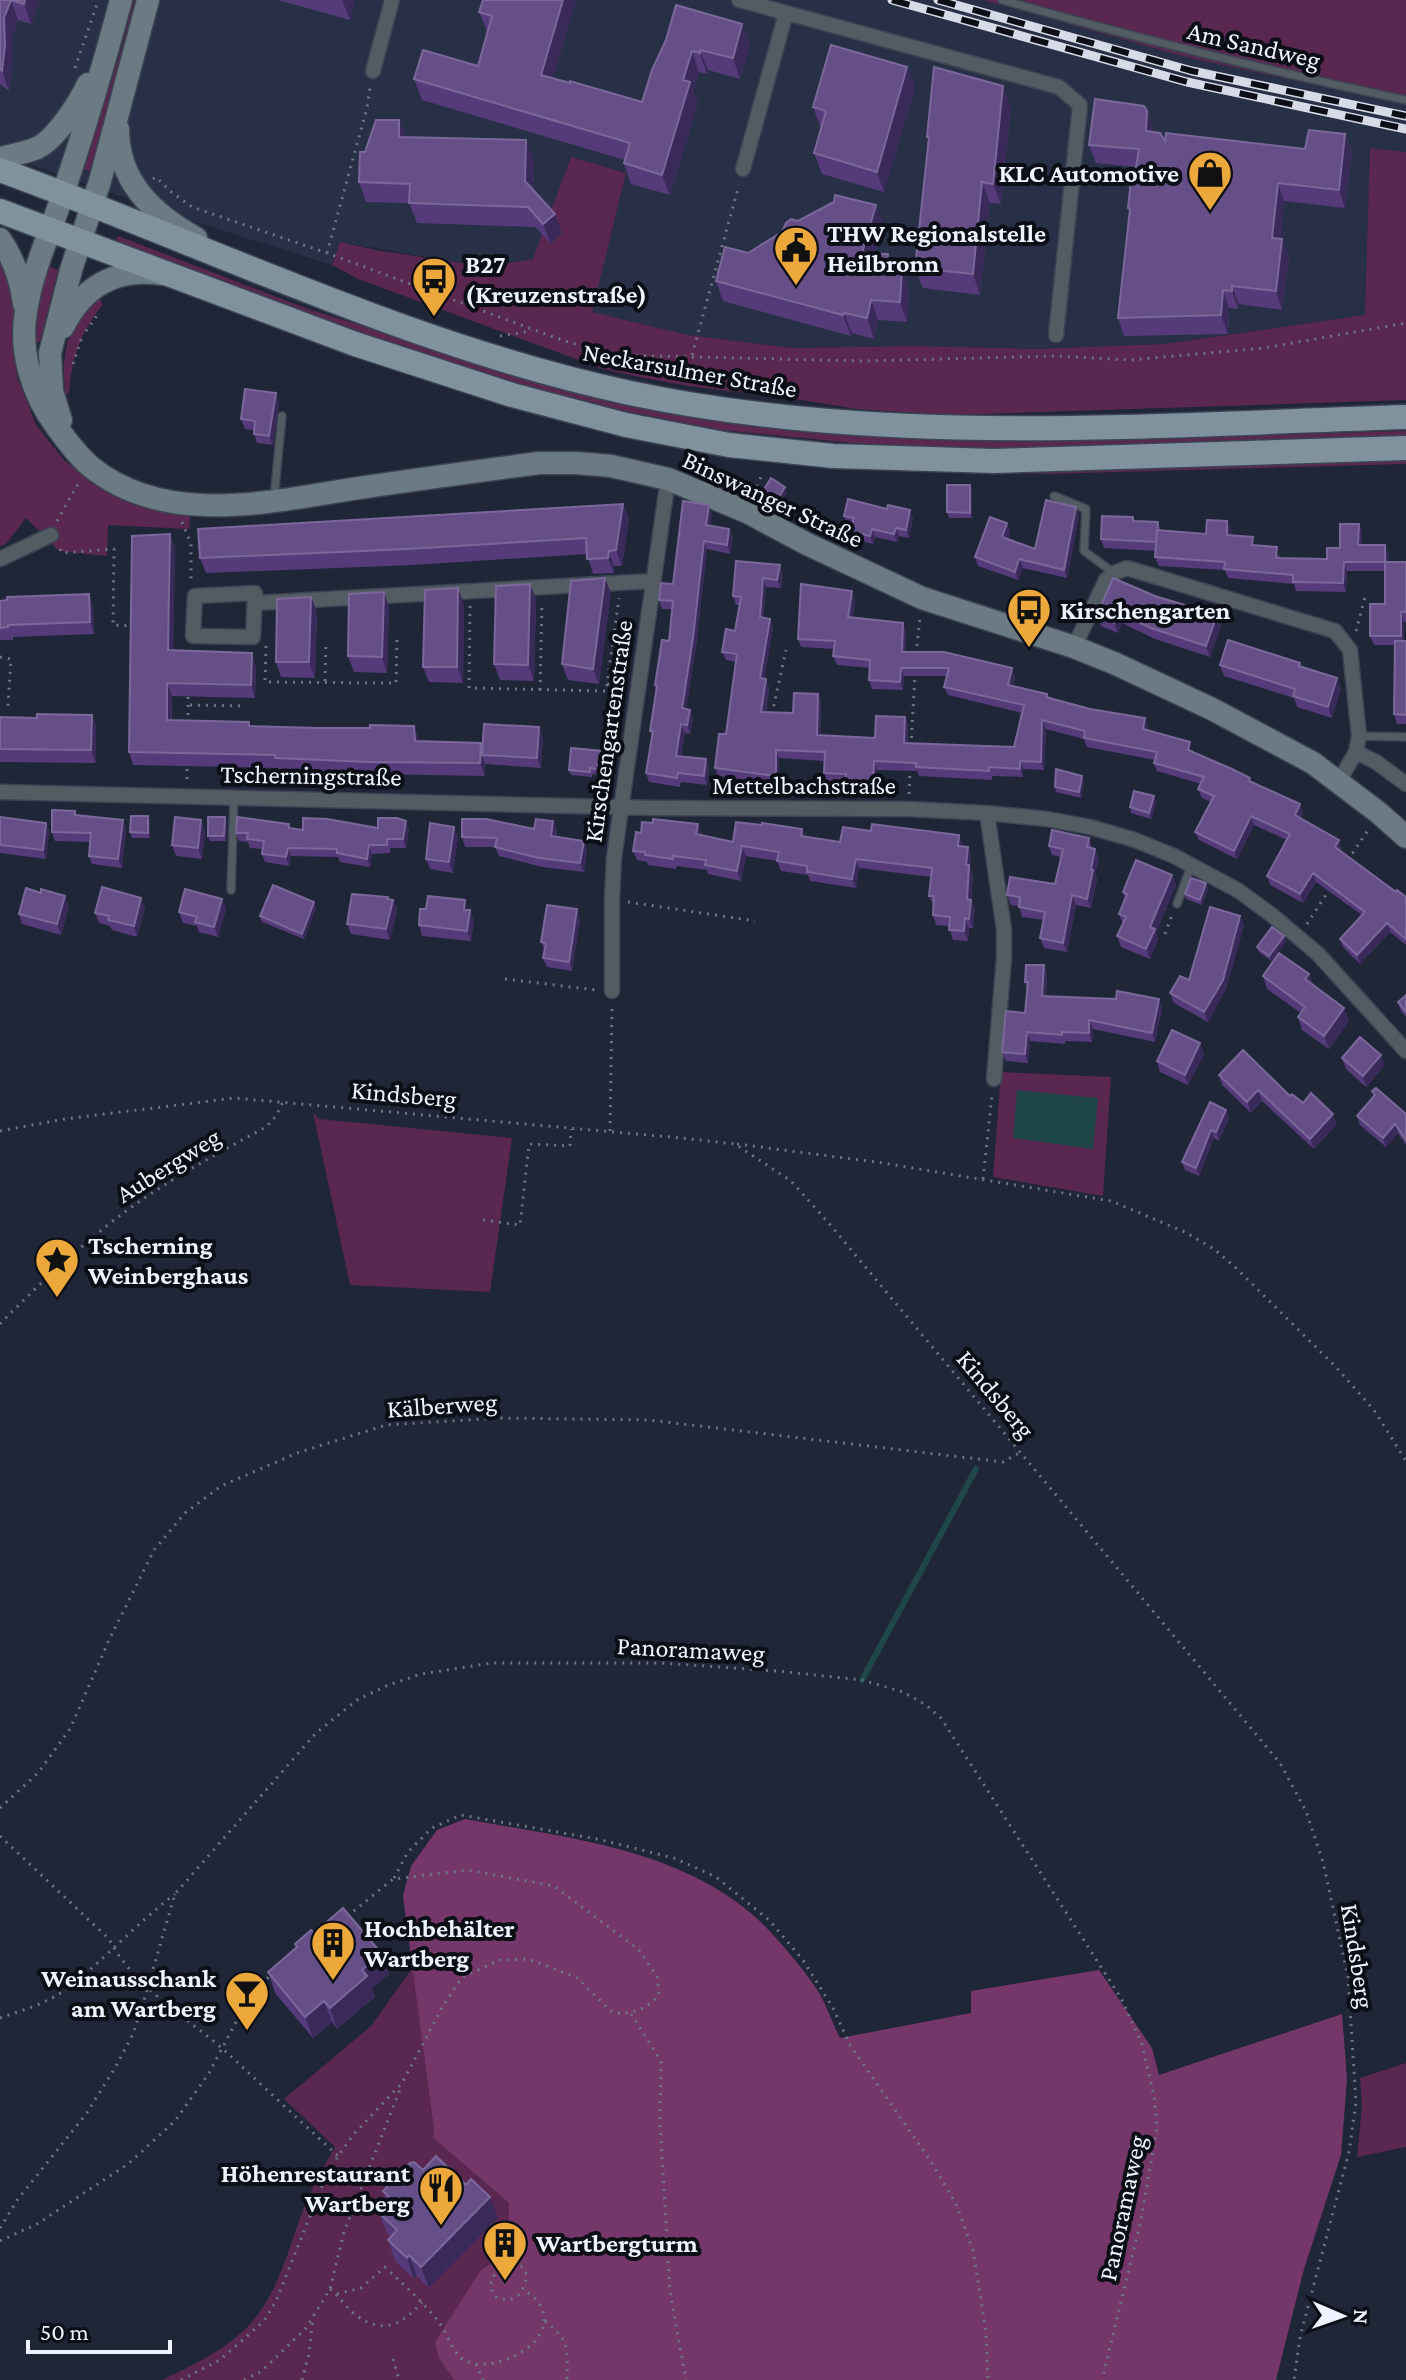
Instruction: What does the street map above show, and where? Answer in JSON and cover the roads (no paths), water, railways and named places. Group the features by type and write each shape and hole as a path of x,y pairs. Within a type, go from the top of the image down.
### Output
{"main road":[{"path":"0,158 40,147 82,98 114,29 121,0"},
{"name":"Binswanger Straße","path":"71,447 52,391 50,353 68,279 93,206 148,0"},
{"name":"Binswanger Straße","path":"114,29 25,313 28,370 48,415 71,447 89,465 120,485 160,498 239,506 539,463 611,466 668,479 747,512 820,551 922,598 1074,647 1212,709 1278,743 1339,781 1406,837"},
{"path":"118,115 120,150 126,168 135,187 152,209 173,225 239,262"},
{"name":"Neckarsulmer Straße","path":"0,170 366,314 520,365 629,392 757,415 981,429 1406,417"},
{"path":"0,211 355,344 512,395 626,425 729,445 833,456 994,461 1406,448"},
{"path":"0,239 18,273 25,313"},
{"path":"50,353 82,297 96,285 130,274 178,276"}],"street":[{"path":"373,71 392,0"},
{"path":"739,0 1059,87 1080,105 1056,335"},
{"path":"743,169 786,13"},
{"name":"Kirschengartenstraße","path":"612,991 612,899 621,806 668,479"},
{"path":"0,559 51,535"},
{"path":"1074,647 1106,580 1127,568 1335,631 1350,650 1359,736 1356,752 1339,781"},
{"path":"255,603 653,581"},
{"path":"255,593 255,603 253,637 193,636 195,596 255,593"},
{"path":"1356,752 1406,784"},
{"name":"Tscherningstraße","path":"0,792 621,806"},
{"name":"Mettelbachstraße","path":"621,806 908,809 987,813 1047,819 1135,840 1191,864 1239,891 1298,937 1346,983 1406,1051"},
{"path":"987,813 1004,930 994,1079"}],"lane":[{"name":"Am Sandweg","path":"1002,0 1095,27 1406,100"},
{"path":"273,501 282,416"},
{"path":"1054,496 1086,509 1084,551 1114,573"},
{"path":"1359,736 1406,737"},
{"path":"231,890 234,797"},
{"path":"1177,904 1191,864"}],"waterway":[{"path":"862,1680 976,1469"}],"railway":[{"path":"892,0 1187,82 1406,129"},
{"path":"938,0 1192,71 1406,116"}],"place":[{"name":"KLC Automotive","path":"1210,212"},
{"name":"THW Regionalstelle Heilbronn","path":"796,287"},
{"name":"B27 (Kreuzenstraße)","path":"434,318"},
{"name":"Kirschengarten","path":"1029,649"},
{"name":"Tscherning Weinberghaus","path":"57,1299"},
{"name":"Hochbehälter Wartberg","path":"333,1982"},
{"name":"Weinausschank am Wartberg","path":"247,2032"},
{"name":"Höhenrestaurant Wartberg","path":"441,2227"},
{"name":"Wartbergturm","path":"505,2282"}]}
